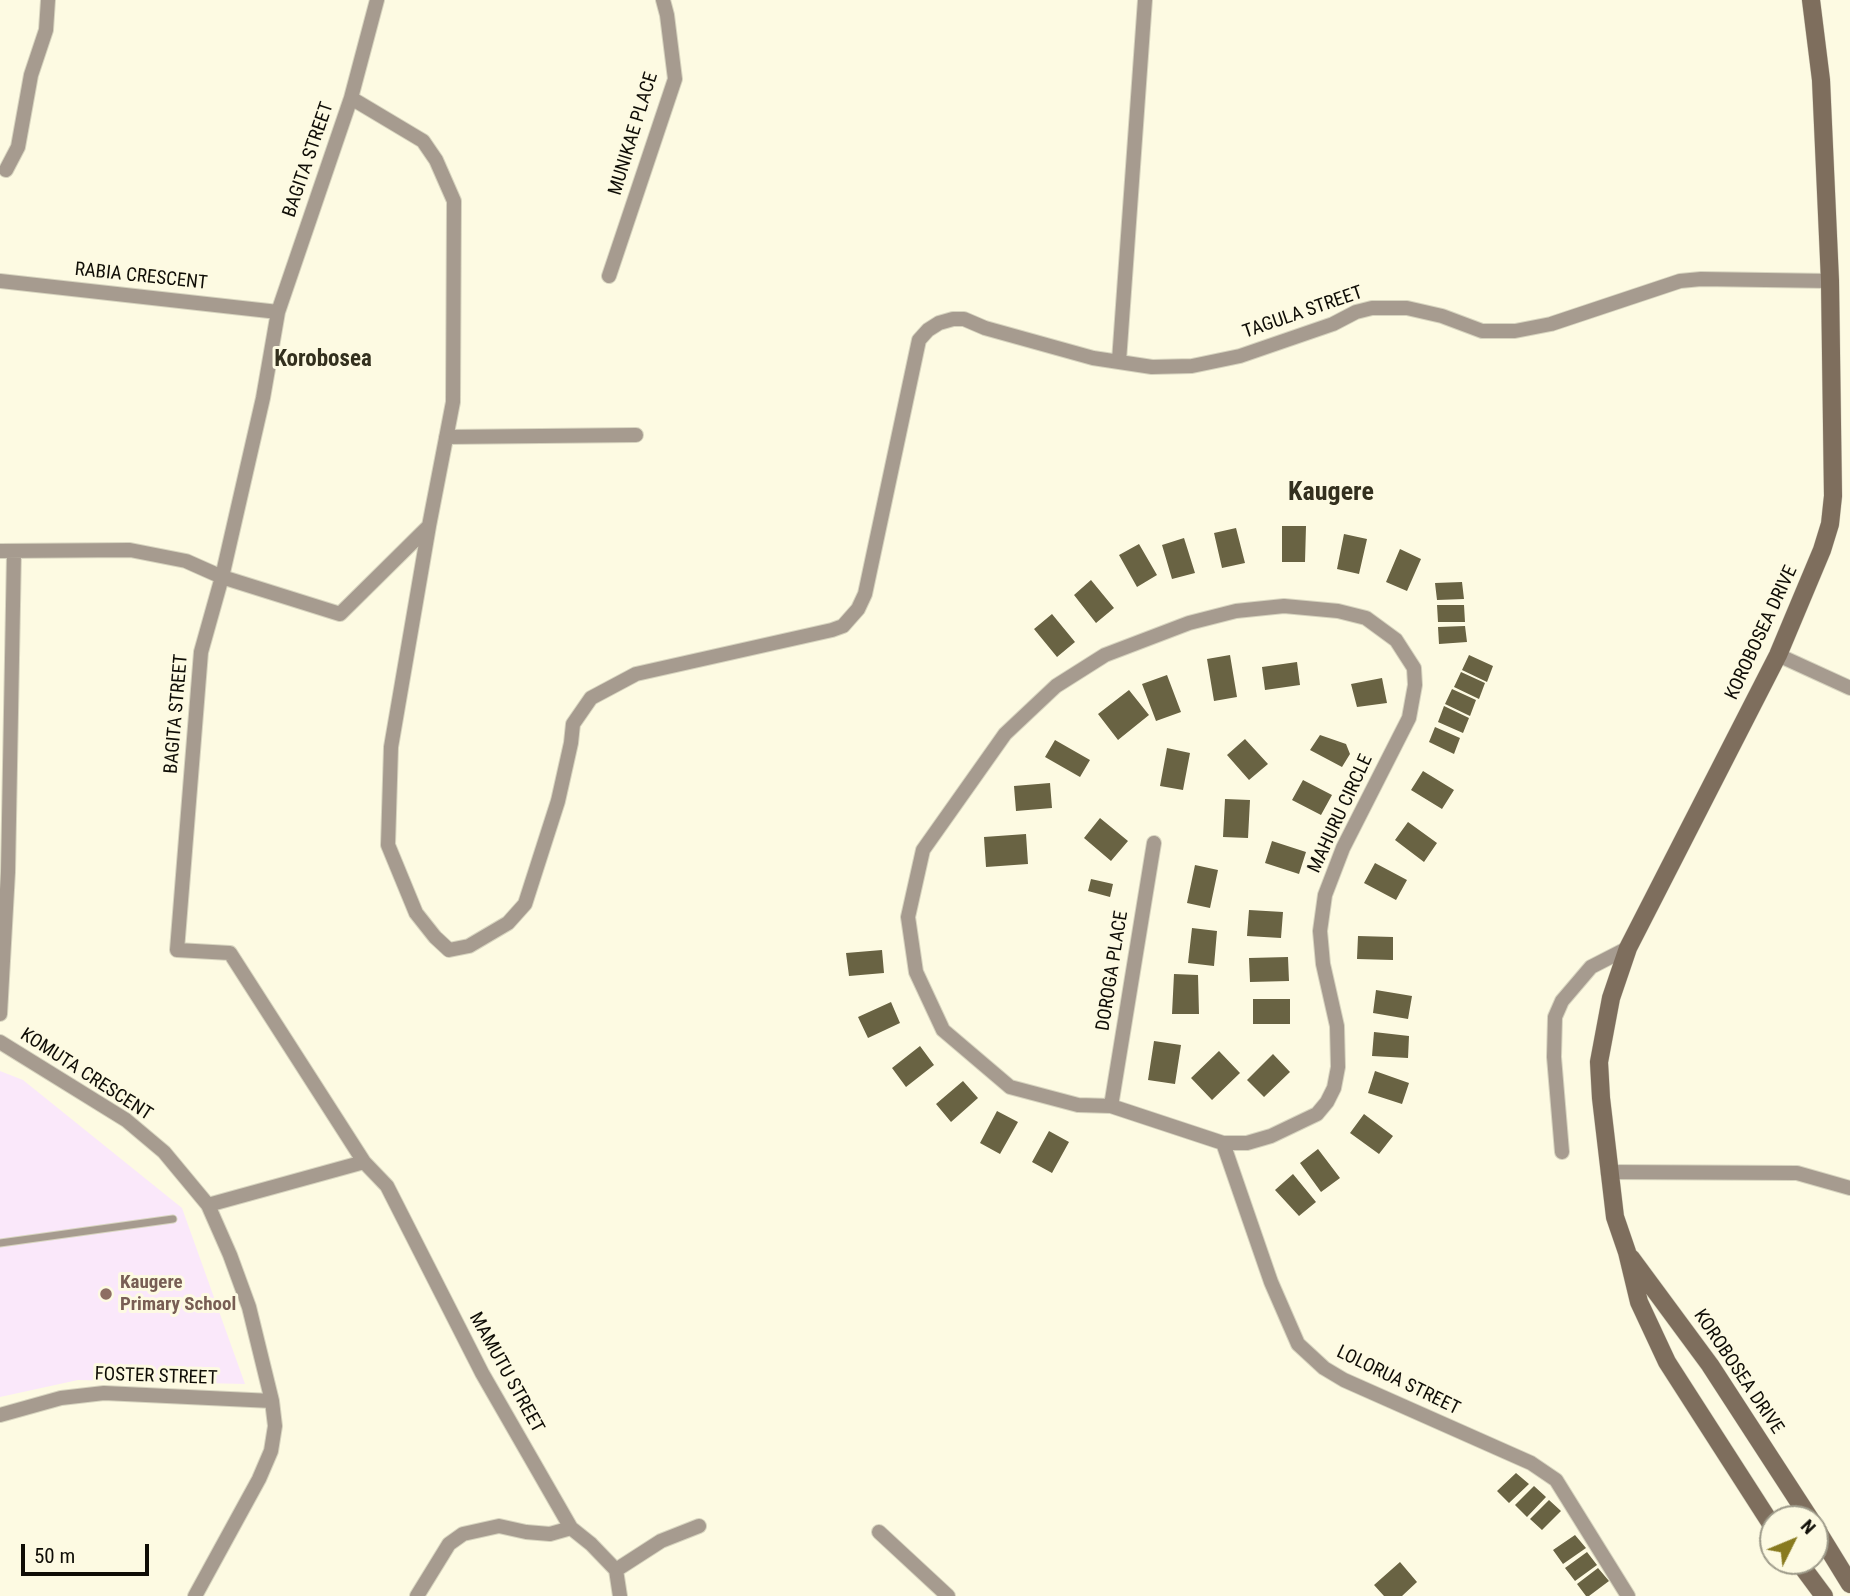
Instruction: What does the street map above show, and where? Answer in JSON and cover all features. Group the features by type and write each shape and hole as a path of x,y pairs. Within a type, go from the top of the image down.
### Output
{"main road":[{"name":"KOROBOSEA DRIVE","path":"1759,1505 1667,1362 1639,1301 1615,1217 1608,1172 1600,1062 1611,998 1628,948 1778,655 1822,550 1830,524 1833,496 1830,281 1821,80 1811,0"},
{"name":"KOROBOSEA DRIVE","path":"1627,1252 1703,1355 1801,1505"},
{"path":"1829,1550 1850,1584"},
{"path":"1808,1575 1824,1596"}],"street":[{"path":"6,170 18,147 31,75 46,30 48,0"},
{"name":"BAGITA STREET","path":"364,1162 230,953 177,950 201,652 222,577 263,398 278,312 351,98 377,0"},
{"name":"MUNIKAE PLACE","path":"609,276 675,79 663,0"},
{"path":"1119,361 1145,0"},
{"path":"0,1014 7,551 130,550 186,561 222,577 340,614 429,526 453,402 454,201 436,160 422,141 351,98"},
{"name":"RABIA CRESCENT","path":"0,281 278,312"},
{"name":"TAGULA STREET","path":"429,526 391,747 388,845 415,913 449,950 469,946 508,923 525,904 558,801 573,724 591,698 636,674 832,630 843,626 858,609 865,594 919,340 939,323 964,319 1093,358 1152,367 1192,366 1240,356 1372,308 1408,308 1442,316 1482,331 1515,331 1551,324 1680,281 1830,281"},
{"path":"446,437 636,435"},
{"name":"MAHURU CIRCLE","path":"1284,606 1338,611 1366,618 1396,640 1414,668 1415,685 1404,730 1343,848 1325,895 1320,931 1323,964 1337,1026 1338,1067 1334,1088 1317,1114 1293,1127 1247,1143 1223,1143 1111,1106 1078,1105 1010,1087 943,1030 916,972 908,917 923,850 1005,734 1056,686 1105,655 1189,623 1236,611 1284,606"},
{"path":"1778,655 1850,688"},
{"name":"DOROGA PLACE","path":"1111,1106 1154,843"},
{"path":"1562,1152 1554,1057 1555,1017 1562,1001 1591,967 1628,948"},
{"name":"KOMUTA CRESCENT","path":"0,1042 126,1120 164,1152 208,1205 249,1307 272,1401 275,1426 271,1451 259,1479 195,1596"},
{"name":"LOLORUA STREET","path":"1223,1143 1271,1282 1298,1344 1310,1357 1344,1380 1531,1462 1556,1479 1628,1596"},
{"path":"208,1205 364,1162"},
{"name":"MAMUTU STREET","path":"364,1162 387,1185 482,1373 571,1528 616,1570"},
{"path":"1608,1172 1797,1173 1849,1191"},
{"name":"FOSTER STREET","path":"0,1415 61,1398 104,1393 272,1401"},
{"path":"417,1596 449,1544 463,1534 499,1526 550,1534 571,1528"},
{"path":"620,1596 616,1570 661,1541 699,1526"},
{"path":"878,1532 948,1596"}],"lane":[{"path":"0,1243 173,1219"}],"shaded area":[{"name":"Kaugere Primary School","path":"0,1071 23,1080 182,1208 245,1384 78,1380 0,1397"}],"building":[{"path":"1282,526 1306,526 1305,562 1282,562"},
{"path":"1236,528 1245,563 1222,568 1214,533"},
{"path":"1344,534 1367,539 1359,574 1337,569"},
{"path":"1184,538 1195,573 1172,579 1162,545"},
{"path":"1139,544 1157,575 1137,587 1119,555"},
{"path":"1400,549 1421,559 1407,591 1386,582"},
{"path":"1091,580 1114,608 1096,623 1074,595"},
{"path":"1462,582 1464,599 1437,600 1435,583"},
{"path":"1437,605 1464,605 1465,622 1438,622"},
{"path":"1052,614 1075,642 1057,657 1034,629"},
{"path":"1465,626 1467,642 1439,644 1438,627"},
{"path":"1230,655 1237,697 1214,701 1207,659"},
{"path":"1469,655 1493,666 1487,682 1462,670"},
{"path":"1297,662 1300,685 1265,690 1262,667"},
{"path":"1461,672 1485,683 1479,699 1454,687"},
{"path":"1167,675 1181,712 1156,721 1142,684"},
{"path":"1382,678 1387,703 1357,707 1351,684"},
{"path":"1452,689 1476,700 1470,716 1445,704"},
{"path":"1129,690 1149,715 1118,740 1098,714"},
{"path":"1444,706 1469,718 1463,733 1438,722"},
{"path":"1435,727 1460,738 1454,754 1429,742"},
{"path":"1320,735 1346,744 1350,754 1342,767 1310,750"},
{"path":"1245,739 1268,764 1249,780 1227,755"},
{"path":"1055,740 1090,760 1080,777 1045,757"},
{"path":"1167,748 1190,753 1183,790 1160,786"},
{"path":"1423,771 1454,790 1442,809 1411,790"},
{"path":"1303,780 1332,795 1321,815 1292,800"},
{"path":"1050,783 1052,808 1016,811 1014,786"},
{"path":"1225,799 1250,800 1248,838 1223,837"},
{"path":"1100,818 1128,841 1111,861 1084,838"},
{"path":"1408,822 1437,843 1424,862 1395,840"},
{"path":"1026,834 1028,864 986,867 984,837"},
{"path":"1272,841 1306,852 1299,874 1265,863"},
{"path":"1375,863 1407,880 1396,900 1364,883"},
{"path":"1195,865 1218,870 1210,908 1187,903"},
{"path":"1091,879 1113,884 1110,897 1088,891"},
{"path":"1249,910 1283,912 1281,938 1247,936"},
{"path":"1192,928 1217,931 1214,966 1188,963"},
{"path":"1358,936 1393,937 1393,960 1357,959"},
{"path":"882,950 884,973 849,976 846,953"},
{"path":"1288,957 1289,981 1250,982 1249,958"},
{"path":"1174,974 1198,975 1199,1014 1172,1014"},
{"path":"1376,990 1412,996 1408,1019 1373,1013"},
{"path":"1253,999 1290,999 1290,1024 1253,1024"},
{"path":"891,1002 900,1023 868,1038 858,1017"},
{"path":"1374,1032 1409,1036 1408,1058 1372,1056"},
{"path":"1154,1041 1181,1045 1175,1084 1148,1080"},
{"path":"920,1046 934,1065 906,1087 892,1068"},
{"path":"1219,1051 1240,1073 1212,1100 1191,1078"},
{"path":"1273,1054 1290,1072 1264,1097 1247,1080"},
{"path":"1375,1071 1409,1083 1402,1104 1368,1093"},
{"path":"963,1081 978,1098 951,1122 936,1104"},
{"path":"997,1111 1018,1122 1000,1154 980,1143"},
{"path":"1364,1114 1393,1136 1379,1154 1350,1133"},
{"path":"1049,1131 1069,1142 1052,1173 1032,1162"},
{"path":"1318,1149 1340,1178 1321,1192 1300,1163"},
{"path":"1293,1174 1316,1202 1299,1216 1275,1190"},
{"path":"1516,1473 1529,1484 1509,1503 1497,1491"},
{"path":"1534,1486 1546,1497 1527,1517 1515,1505"},
{"path":"1549,1500 1561,1511 1542,1530 1530,1519"},
{"path":"1575,1535 1586,1548 1563,1564 1553,1550"},
{"path":"1587,1552 1597,1565 1575,1581 1565,1568"},
{"path":"1400,1562 1417,1582 1402,1596 1384,1596 1374,1585"},
{"path":"1598,1568 1609,1581 1586,1596 1577,1584"}],"place":[{"name":"Kaugere Primary School","path":"106,1294"}],"district":[{"name":"Korobosea","path":"323,360"},
{"name":"Kaugere","path":"1331,493"}]}
